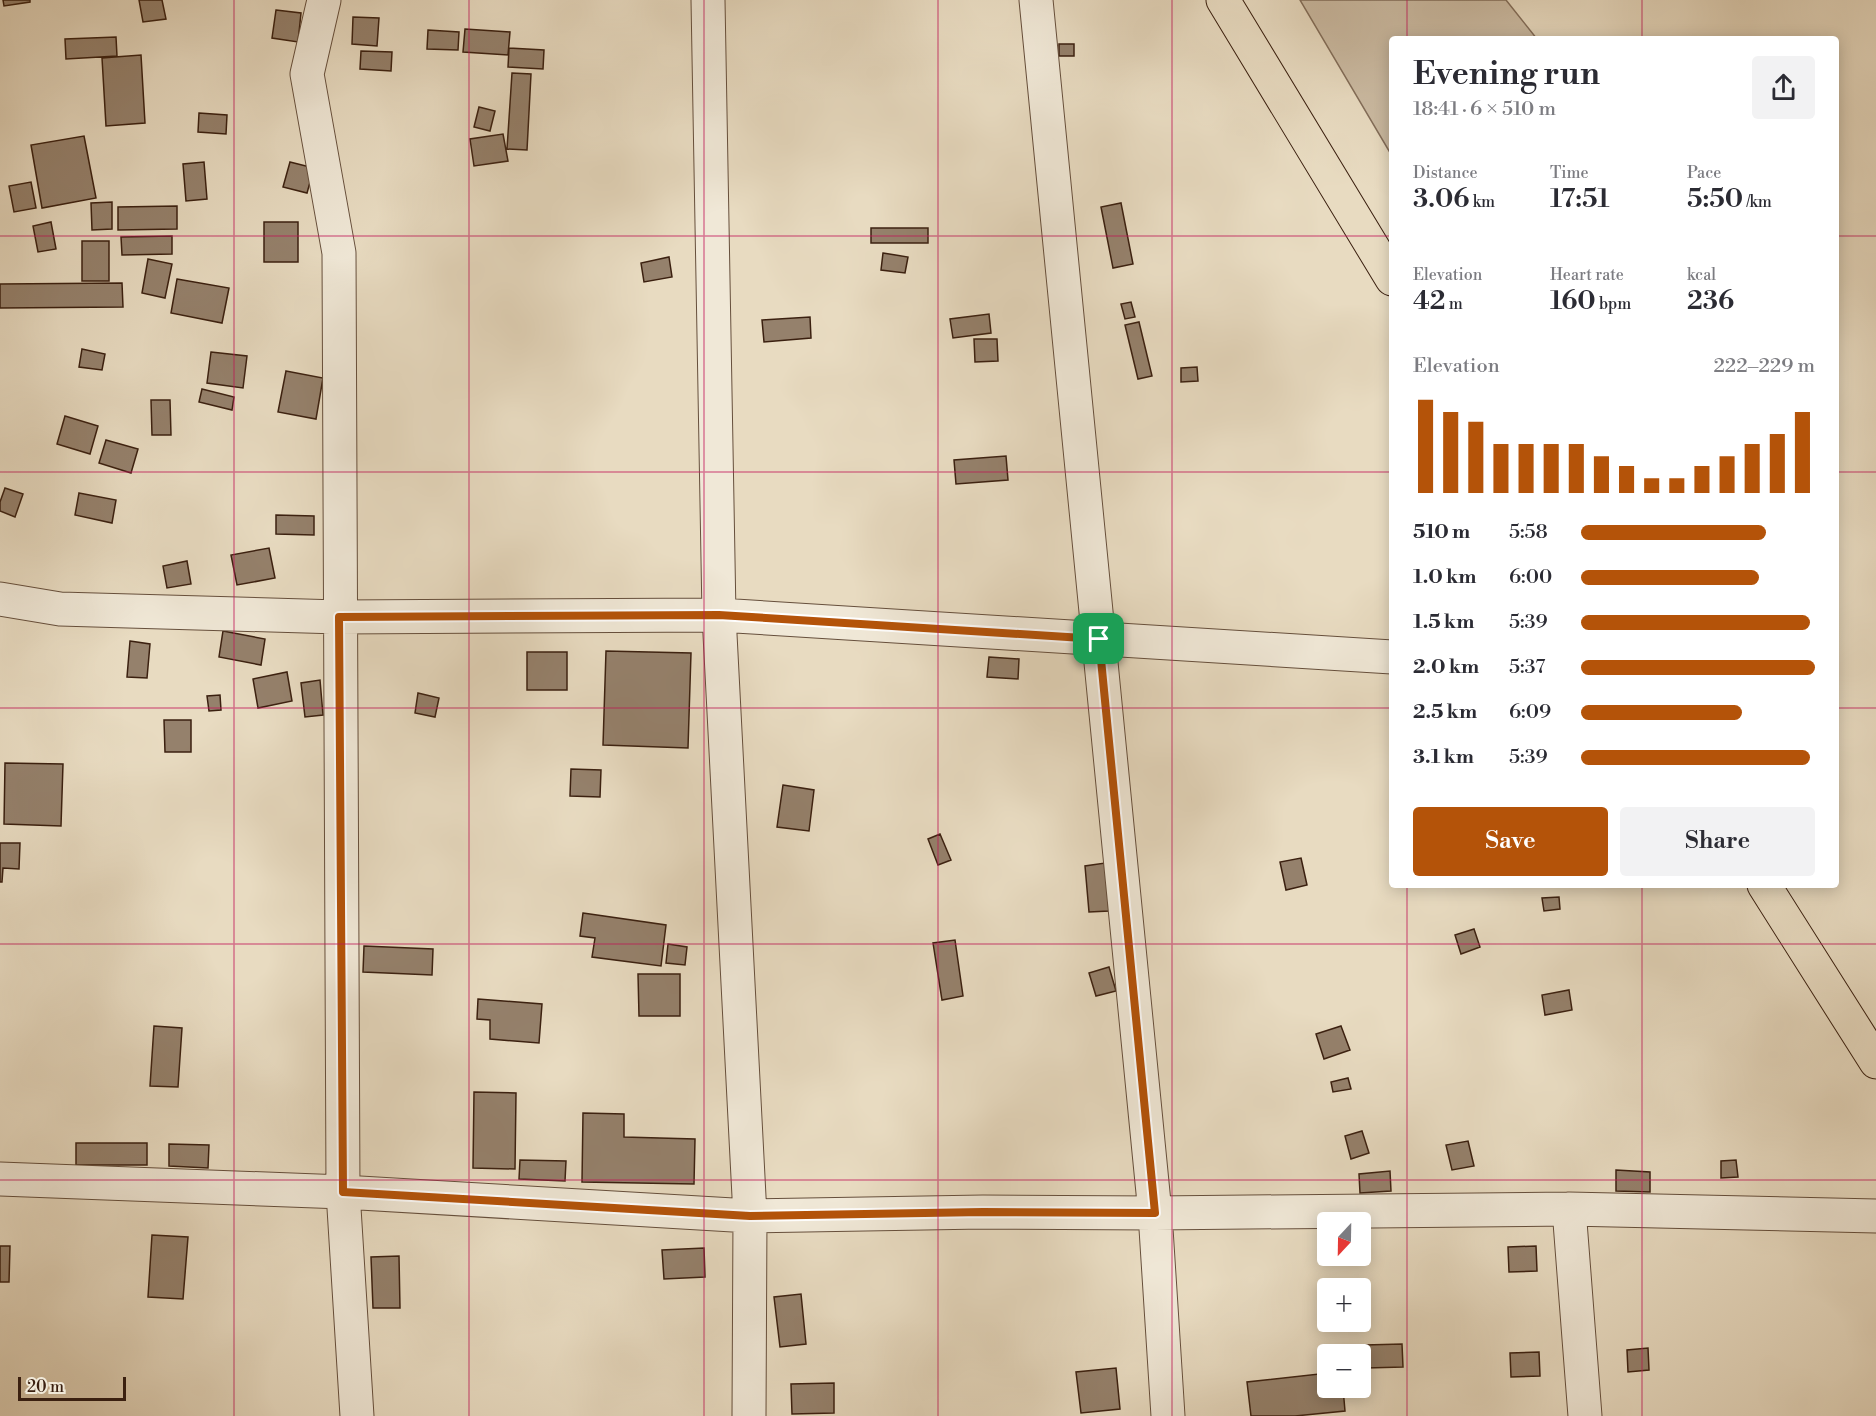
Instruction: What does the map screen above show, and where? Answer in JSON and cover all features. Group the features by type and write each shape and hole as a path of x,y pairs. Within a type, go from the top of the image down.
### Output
{"main road":[{"path":"1223,0 1389,274"},
{"path":"1766,888 1876,1062"}],"street":[{"path":"324,0 307,74 339,253 343,1192 357,1416"},
{"path":"708,0 719,615 750,1216 748,1416"},
{"path":"1036,0 1155,1213 1168,1416"},
{"path":"0,599 60,609 339,617 719,615 1389,657"},
{"path":"0,1179 343,1192 750,1216 983,1212 1155,1213 1569,1209 1876,1216"},
{"path":"1569,1209 1585,1416"}],"shaded area":[{"path":"1300,0 1506,0 1535,36 1389,36 1389,151"}],"building":[{"path":"3,0 30,0 30,2 4,6"},
{"path":"139,0 162,0 166,19 143,22"},
{"path":"276,10 301,13 298,42 272,38"},
{"path":"353,17 379,18 377,46 352,44"},
{"path":"465,29 510,32 508,55 463,52"},
{"path":"428,30 459,32 458,50 427,49"},
{"path":"116,37 117,56 66,59 65,39"},
{"path":"1059,44 1074,44 1074,56 1059,56"},
{"path":"509,48 544,50 543,69 508,67"},
{"path":"361,51 392,52 391,71 360,69"},
{"path":"141,55 145,123 106,126 102,58"},
{"path":"512,73 531,74 527,150 507,149"},
{"path":"479,107 495,111 490,131 474,127"},
{"path":"199,113 227,115 226,134 198,132"},
{"path":"503,134 508,161 474,166 470,139"},
{"path":"84,136 96,198 42,208 31,145"},
{"path":"204,162 207,199 186,201 183,164"},
{"path":"290,162 314,168 307,193 283,187"},
{"path":"31,182 36,208 14,212 9,186"},
{"path":"112,202 112,229 92,230 91,203"},
{"path":"1121,203 1133,264 1113,268 1101,207"},
{"path":"177,206 177,229 118,230 118,207"},
{"path":"51,222 56,249 38,252 33,226"},
{"path":"264,222 298,222 298,262 264,262"},
{"path":"871,228 928,228 928,243 871,243"},
{"path":"172,236 172,254 122,255 121,237"},
{"path":"82,241 109,241 109,281 82,281"},
{"path":"883,253 908,257 905,273 881,270"},
{"path":"669,257 672,277 644,282 641,263"},
{"path":"148,259 172,264 165,298 142,293"},
{"path":"177,279 229,288 222,323 171,313"},
{"path":"122,283 123,307 0,308 0,284"},
{"path":"1131,302 1135,317 1125,319 1121,304"},
{"path":"989,314 991,333 953,338 950,319"},
{"path":"810,317 811,338 764,342 762,320"},
{"path":"1139,322 1152,376 1138,379 1125,325"},
{"path":"974,339 997,339 998,361 975,362"},
{"path":"82,349 105,354 102,370 79,367"},
{"path":"211,352 247,356 243,388 207,383"},
{"path":"1197,367 1198,381 1181,382 1181,368"},
{"path":"286,371 323,378 316,419 278,412"},
{"path":"202,389 234,397 232,410 199,402"},
{"path":"151,400 170,400 171,435 152,435"},
{"path":"65,416 98,426 90,454 57,444"},
{"path":"106,440 138,449 131,473 99,463"},
{"path":"1006,456 1008,480 956,484 954,460"},
{"path":"5,488 23,494 15,517 0,511 0,502"},
{"path":"79,493 116,500 112,523 75,515"},
{"path":"276,515 314,516 314,535 276,534"},
{"path":"269,548 275,578 237,585 231,555"},
{"path":"187,561 191,584 167,588 163,566"},
{"path":"223,631 265,639 261,665 219,657"},
{"path":"130,641 150,644 147,678 127,677"},
{"path":"606,651 691,653 688,748 603,745"},
{"path":"527,652 567,652 567,690 527,690"},
{"path":"989,657 1019,659 1018,679 987,677"},
{"path":"287,672 292,701 258,708 253,679"},
{"path":"320,680 323,715 305,717 301,683"},
{"path":"418,693 439,698 435,717 415,713"},
{"path":"220,695 221,710 209,711 207,696"},
{"path":"164,720 191,720 191,752 165,752"},
{"path":"5,763 63,764 61,826 4,824"},
{"path":"571,769 601,770 600,797 570,796"},
{"path":"783,785 814,790 809,831 777,827"},
{"path":"940,834 951,860 938,865 928,839"},
{"path":"0,843 20,843 19,869 3,868 2,882 0,882"},
{"path":"1301,858 1307,885 1286,890 1280,862"},
{"path":"1105,863 1109,911 1089,912 1085,866"},
{"path":"1559,897 1560,909 1544,911 1542,898"},
{"path":"583,913 666,925 661,966 592,957 595,938 580,936"},
{"path":"1474,929 1480,947 1461,954 1455,935"},
{"path":"955,940 963,996 942,1000 933,943"},
{"path":"668,944 687,947 685,965 666,963"},
{"path":"364,946 433,949 432,975 363,972"},
{"path":"1109,967 1116,991 1096,996 1089,973"},
{"path":"638,974 680,974 680,1016 639,1016"},
{"path":"1569,990 1572,1010 1545,1015 1542,995"},
{"path":"478,999 542,1004 539,1043 490,1039 490,1020 477,1019"},
{"path":"154,1026 182,1028 178,1087 150,1086"},
{"path":"1341,1026 1350,1050 1324,1059 1316,1034"},
{"path":"1348,1078 1351,1089 1333,1092 1331,1082"},
{"path":"474,1092 516,1093 515,1169 473,1168"},
{"path":"583,1113 624,1114 624,1137 695,1139 694,1184 582,1182"},
{"path":"1362,1131 1369,1153 1351,1159 1345,1136"},
{"path":"1468,1141 1474,1166 1452,1170 1446,1145"},
{"path":"76,1143 147,1143 147,1165 76,1165"},
{"path":"169,1144 209,1145 208,1168 169,1166"},
{"path":"520,1160 566,1161 565,1181 519,1179"},
{"path":"1736,1160 1738,1177 1721,1178 1721,1161"},
{"path":"1616,1170 1650,1172 1650,1192 1616,1191"},
{"path":"1390,1171 1391,1191 1360,1193 1359,1174"},
{"path":"152,1235 188,1237 183,1299 148,1297"},
{"path":"0,1246 10,1246 9,1282 0,1282"},
{"path":"1536,1246 1537,1271 1509,1272 1508,1247"},
{"path":"704,1248 705,1277 664,1279 662,1250"},
{"path":"399,1256 400,1308 373,1308 371,1257"},
{"path":"801,1294 806,1344 780,1347 774,1297"},
{"path":"1402,1344 1403,1367 1371,1368 1371,1345"},
{"path":"1648,1348 1649,1370 1628,1372 1627,1350"},
{"path":"1539,1352 1540,1376 1511,1377 1510,1353"},
{"path":"1116,1368 1120,1409 1081,1413 1076,1372"},
{"path":"1317,1374 1317,1398 1344,1398 1345,1411 1295,1416 1251,1416 1247,1382"},
{"path":"834,1383 834,1413 792,1414 791,1384"}],"route":[{"path":"719,615 1099,639 1155,1213 983,1212 750,1216 343,1192 339,617 719,615"}]}
